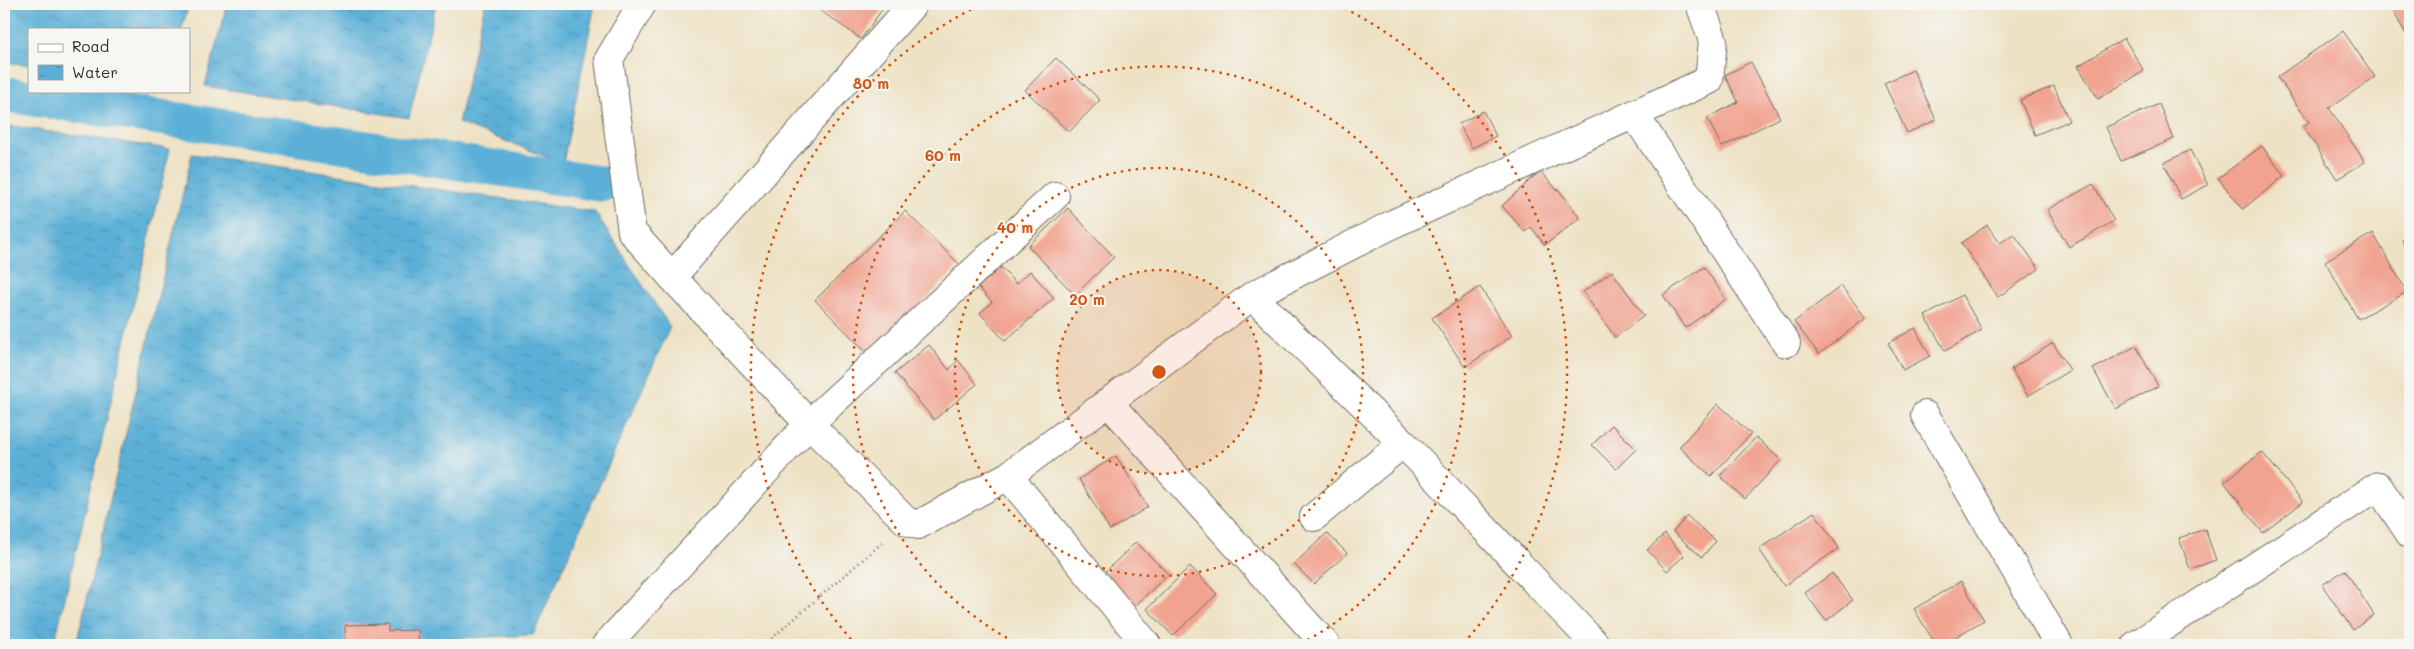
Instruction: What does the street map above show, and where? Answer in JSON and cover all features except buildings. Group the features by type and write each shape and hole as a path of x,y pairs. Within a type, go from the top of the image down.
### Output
{"street":[{"path":"642,4 609,59 632,232 809,424 906,522 918,525 1008,476 1252,296 1395,223 1709,80 1714,41 1700,4"},
{"path":"672,276 913,4"},
{"path":"1634,114 1786,343"},
{"path":"606,645 809,424 1055,196"},
{"path":"1252,296 1403,443 1596,645"},
{"path":"1108,402 1326,645"},
{"path":"1925,415 2059,645"},
{"path":"1314,518 1403,443"},
{"path":"1008,476 1147,645"},
{"path":"2136,645 2378,486 2410,534"}],"path":[{"path":"764,645 906,522"}],"water":[{"path":"4,4 189,4 182,28 28,28 28,65 4,62"},
{"path":"227,4 436,4 409,118 205,86"},
{"path":"485,4 595,4 563,163 458,123"},
{"path":"4,125 170,149 54,645 4,645"},
{"path":"192,154 595,212 670,327 533,635 305,645 76,645"}],"waterway":[{"path":"4,94 603,184"}]}
